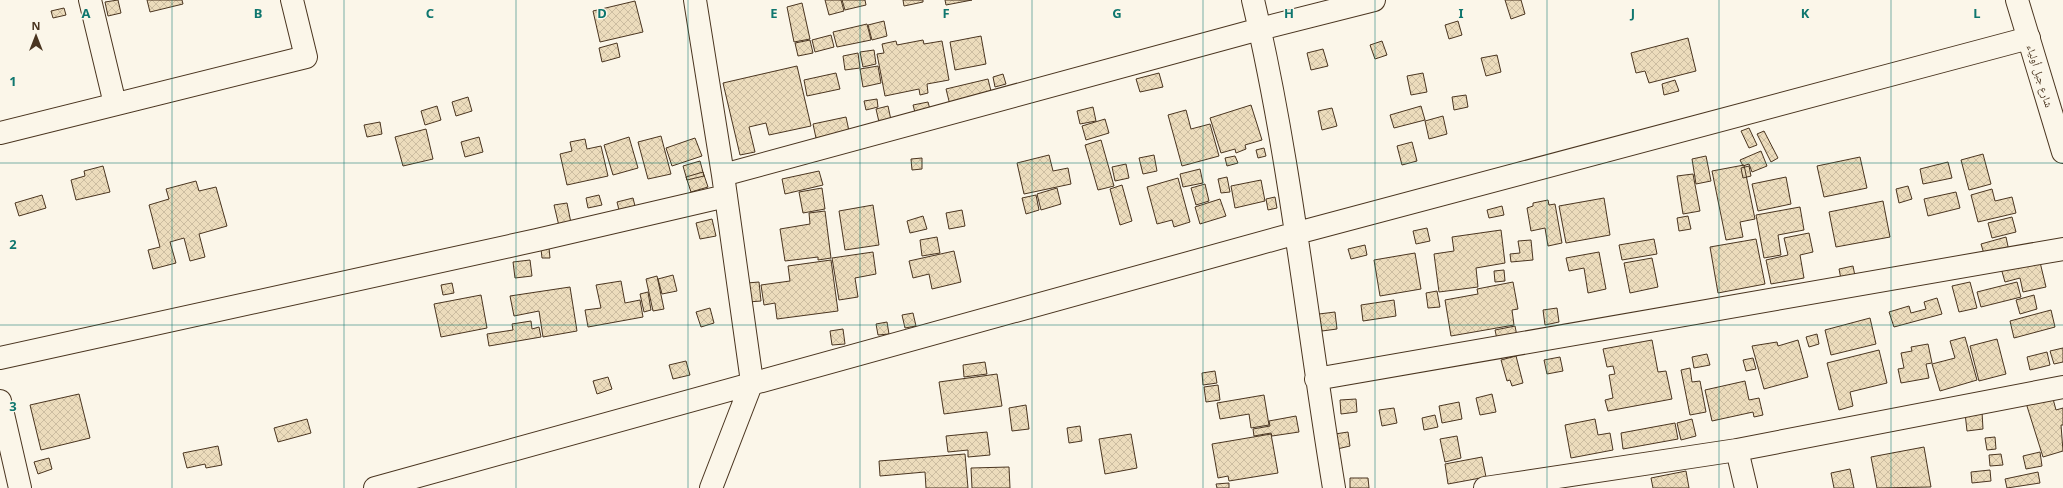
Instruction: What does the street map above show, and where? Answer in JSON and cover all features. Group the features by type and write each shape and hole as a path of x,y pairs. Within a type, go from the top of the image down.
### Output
{"main road":[{"path":"90,0 115,104"},
{"path":"0,133 306,57 292,0"},
{"path":"696,0 725,185 752,382 711,488"},
{"path":"1253,0 1260,29 1297,233 1316,379 1334,488"},
{"path":"0,358 537,240 1260,29 1374,0"},
{"name":"شارع جبل أولياء","path":"2017,0 2063,152"},
{"path":"375,488 752,382 1297,233 2029,38"},
{"path":"1316,379 2063,249"},
{"path":"1485,488 1737,450 2063,387"},
{"path":"0,401 20,488"},
{"path":"1737,450 1746,488"}],"building":[{"path":"118,0 121,13 108,16 105,2"},
{"path":"147,0 182,0 183,4 150,12"},
{"path":"825,0 841,0 844,11 829,15"},
{"path":"842,0 865,0 866,5 845,10"},
{"path":"903,0 923,0 923,2 904,6"},
{"path":"945,0 972,0 946,5"},
{"path":"1505,0 1521,0 1525,14 1511,19"},
{"path":"635,1 643,32 600,42 593,11"},
{"path":"802,3 810,39 794,42 787,7"},
{"path":"64,8 66,15 53,18 51,11"},
{"path":"884,21 887,36 872,40 868,25"},
{"path":"1458,21 1462,35 1449,39 1445,25"},
{"path":"867,24 871,40 837,47 833,32"},
{"path":"831,35 834,47 815,52 812,40"},
{"path":"981,36 986,64 955,70 950,42"},
{"path":"1688,38 1696,71 1649,83 1645,71 1636,73 1631,53"},
{"path":"810,40 813,53 798,56 795,43"},
{"path":"923,40 924,44 942,41 949,80 927,84 928,93 920,95 919,89 885,96 877,54 884,53 882,44 896,41 897,45"},
{"path":"1382,41 1387,55 1375,59 1370,45"},
{"path":"617,43 620,57 602,62 599,48"},
{"path":"1323,49 1328,66 1311,70 1307,53"},
{"path":"874,50 876,64 863,67 860,52"},
{"path":"858,53 860,68 845,70 843,56"},
{"path":"1497,55 1501,72 1486,76 1481,58"},
{"path":"797,66 811,126 769,135 766,123 749,127 755,152 740,155 723,83"},
{"path":"878,66 881,83 863,87 860,69"},
{"path":"836,73 840,89 807,96 804,80"},
{"path":"1159,73 1163,87 1140,92 1136,79"},
{"path":"1423,73 1427,92 1411,95 1407,76"},
{"path":"1003,74 1006,84 995,87 993,77"},
{"path":"988,79 992,95 950,105 946,89"},
{"path":"1675,80 1679,91 1664,95 1662,84"},
{"path":"1466,95 1468,107 1454,110 1452,97"},
{"path":"468,97 472,111 456,116 452,102"},
{"path":"877,99 878,107 866,110 864,101"},
{"path":"928,102 931,113 916,116 913,105"},
{"path":"1251,105 1262,140 1245,145 1246,149 1236,153 1235,149 1221,153 1210,118"},
{"path":"437,106 441,120 425,125 421,111"},
{"path":"888,106 891,120 879,122 876,109"},
{"path":"1421,106 1425,120 1394,128 1390,115"},
{"path":"1093,107 1096,121 1080,124 1077,111"},
{"path":"1332,108 1337,126 1322,130 1318,111"},
{"path":"1186,110 1191,129 1210,124 1219,156 1182,166 1168,115"},
{"path":"1443,116 1447,134 1429,139 1425,121"},
{"path":"846,117 849,131 816,138 813,124"},
{"path":"1105,119 1109,133 1086,140 1082,126"},
{"path":"380,122 382,134 367,137 364,125"},
{"path":"1749,128 1757,145 1749,148 1741,131"},
{"path":"426,129 433,159 403,166 395,137"},
{"path":"1764,131 1778,158 1771,162 1757,134"},
{"path":"661,136 671,174 648,179 638,142"},
{"path":"479,137 483,152 465,157 461,142"},
{"path":"629,137 638,168 613,175 604,145"},
{"path":"695,138 702,156 672,166 666,148"},
{"path":"585,139 587,149 601,146 608,176 567,185 560,154 572,151 570,142"},
{"path":"1101,140 1114,186 1098,190 1085,145"},
{"path":"1412,142 1417,161 1402,165 1397,146"},
{"path":"1264,148 1266,156 1258,158 1256,150"},
{"path":"1761,151 1767,166 1752,172 1749,164 1743,166 1740,160"},
{"path":"1983,154 1991,184 1969,190 1961,160"},
{"path":"1049,155 1053,171 1068,168 1071,184 1024,194 1017,163"},
{"path":"1154,155 1157,171 1143,174 1139,158"},
{"path":"1235,156 1238,163 1227,166 1225,158"},
{"path":"1706,156 1711,181 1696,184 1692,159"},
{"path":"1860,157 1867,188 1824,197 1817,166"},
{"path":"922,158 922,169 912,170 911,159"},
{"path":"700,161 704,176 687,180 683,166"},
{"path":"1948,162 1952,178 1923,184 1920,169"},
{"path":"1126,164 1129,178 1115,181 1112,167"},
{"path":"1744,165 1755,219 1740,222 1743,237 1726,240 1712,171"},
{"path":"103,166 110,192 76,200 71,180 85,176 84,171"},
{"path":"1749,166 1751,176 1743,178 1741,168"},
{"path":"1200,169 1203,183 1183,187 1180,174"},
{"path":"819,171 823,185 785,194 782,179"},
{"path":"703,172 708,187 691,192 686,177"},
{"path":"1693,174 1700,211 1683,214 1677,176"},
{"path":"1227,177 1230,192 1221,193 1218,179"},
{"path":"1786,177 1791,204 1758,211 1752,184"},
{"path":"1178,178 1190,222 1174,227 1172,220 1157,224 1147,187"},
{"path":"1261,180 1265,201 1235,208 1231,186"},
{"path":"196,181 199,191 216,187 227,226 199,234 205,257 190,261 184,238 170,242 176,263 153,269 148,250 160,247 149,205 169,199 166,189"},
{"path":"1205,184 1209,201 1196,205 1191,188"},
{"path":"1122,185 1132,221 1120,225 1110,189"},
{"path":"1908,186 1912,199 1899,203 1896,189"},
{"path":"822,188 825,209 803,213 799,192"},
{"path":"1057,188 1061,204 1041,210 1037,194"},
{"path":"1992,189 1995,201 2012,197 2016,213 1978,222 1971,195"},
{"path":"1956,192 1960,208 1928,216 1924,199"},
{"path":"42,195 46,208 19,216 15,203"},
{"path":"599,195 602,205 588,208 586,198"},
{"path":"1036,195 1039,210 1026,214 1022,198"},
{"path":"1275,197 1277,208 1268,210 1266,199"},
{"path":"633,198 635,206 619,210 617,202"},
{"path":"1604,198 1610,235 1566,243 1559,206"},
{"path":"1220,199 1226,216 1200,224 1195,207"},
{"path":"1548,200 1549,205 1555,204 1562,243 1548,246 1545,228 1531,231 1527,208 1533,206 1533,203"},
{"path":"1883,201 1890,237 1836,247 1829,212"},
{"path":"567,203 571,223 559,226 554,205"},
{"path":"873,205 879,245 845,250 839,211"},
{"path":"1502,206 1504,215 1489,218 1487,210"},
{"path":"1800,207 1804,230 1778,235 1781,255 1764,258 1756,215"},
{"path":"962,210 965,226 949,229 946,213"},
{"path":"825,211 831,258 818,260 818,257 785,261 780,229 810,224 809,213"},
{"path":"923,216 927,229 910,233 907,221"},
{"path":"1688,216 1691,229 1679,231 1677,218"},
{"path":"2012,217 2016,232 1992,238 1988,223"},
{"path":"712,219 716,236 700,239 696,223"},
{"path":"1427,228 1430,241 1416,244 1413,231"},
{"path":"1501,230 1505,263 1476,268 1478,287 1439,292 1434,254 1454,251 1452,237"},
{"path":"1809,233 1813,252 1800,255 1804,278 1771,284 1766,260 1788,255 1784,238"},
{"path":"937,237 940,253 922,256 920,240"},
{"path":"2006,237 2009,251 1985,257 1981,244"},
{"path":"1654,239 1657,254 1622,260 1619,245"},
{"path":"1756,239 1765,284 1718,293 1710,247"},
{"path":"1531,240 1533,260 1511,262 1510,254 1520,253 1518,241"},
{"path":"1365,245 1367,255 1351,259 1348,249"},
{"path":"549,248 550,258 542,258 541,249"},
{"path":"954,251 961,282 932,289 929,274 913,278 909,261"},
{"path":"873,252 876,274 855,278 858,297 839,300 832,258"},
{"path":"1599,252 1606,289 1588,293 1584,268 1569,271 1566,258"},
{"path":"1415,253 1421,289 1380,296 1374,260"},
{"path":"1652,258 1658,287 1630,293 1624,263"},
{"path":"2039,258 2046,287 2023,292 2020,278 2005,282 2001,268"},
{"path":"530,260 532,276 515,278 513,262"},
{"path":"831,260 838,311 777,319 775,303 764,305 761,285 790,281 788,266"},
{"path":"1853,266 1855,276 1841,279 1839,269"},
{"path":"1504,270 1505,281 1495,282 1494,271"},
{"path":"673,275 677,291 662,294 658,279"},
{"path":"657,276 664,309 653,311 646,279"},
{"path":"621,281 625,303 640,300 643,317 588,327 585,310 601,308 596,285"},
{"path":"759,282 761,301 748,302 747,283"},
{"path":"1513,282 1518,309 1512,310 1514,325 1451,336 1445,300 1478,294 1477,289"},
{"path":"1970,282 1977,308 1959,312 1952,286"},
{"path":"2017,282 2021,297 1981,307 1977,292"},
{"path":"452,283 454,293 443,295 441,285"},
{"path":"570,287 577,331 543,337 539,311 514,316 510,296"},
{"path":"1437,291 1440,307 1428,308 1426,293"},
{"path":"648,292 651,310 644,312 640,294"},
{"path":"481,295 487,328 441,337 434,304"},
{"path":"2034,295 2037,309 2020,314 2016,300"},
{"path":"1937,298 1942,314 1894,327 1889,312 1909,306 1911,313 1926,309 1924,302"},
{"path":"1394,300 1396,316 1363,321 1361,305"},
{"path":"710,308 714,323 701,327 696,312"},
{"path":"1557,308 1559,322 1545,325 1543,310"},
{"path":"2051,310 2055,327 2014,338 2010,321"},
{"path":"1335,312 1337,329 1322,331 1319,314"},
{"path":"913,313 916,326 905,328 902,315"},
{"path":"1870,318 1876,344 1831,355 1825,330"},
{"path":"531,321 532,329 539,327 541,337 489,346 487,334 513,330 512,324"},
{"path":"887,322 889,334 878,335 876,324"},
{"path":"1515,326 1517,336 1497,339 1495,330"},
{"path":"843,329 845,344 832,345 830,331"},
{"path":"1817,334 1819,344 1809,347 1806,337"},
{"path":"1965,337 1977,380 1940,391 1932,364 1955,358 1950,341"},
{"path":"1997,339 2006,374 1979,381 1970,346"},
{"path":"1652,340 1658,372 1666,371 1672,399 1608,411 1605,400 1613,398 1609,375 1615,374 1613,366 1607,367 1603,349"},
{"path":"1798,340 1808,377 1764,389 1752,346 1777,342 1778,346"},
{"path":"1928,344 1932,363 1926,364 1929,378 1901,383 1898,369 1904,368 1901,353 1912,351 1911,347"},
{"path":"2063,348 2063,362 2054,364 2050,351"},
{"path":"1879,350 1887,383 1850,392 1853,406 1839,410 1827,363"},
{"path":"2047,352 2050,365 2030,370 2027,357"},
{"path":"1707,354 1710,365 1694,368 1692,357"},
{"path":"1516,356 1523,383 1512,386 1510,380 1507,381 1501,360"},
{"path":"1560,357 1563,371 1547,374 1544,360"},
{"path":"1753,358 1756,369 1746,371 1743,360"},
{"path":"686,361 690,375 673,379 669,365"},
{"path":"985,362 987,374 964,377 963,365"},
{"path":"1690,368 1692,382 1700,381 1706,412 1690,415 1681,370"},
{"path":"1215,371 1217,383 1203,385 1202,373"},
{"path":"997,374 1002,406 944,414 939,382"},
{"path":"608,377 612,389 597,394 593,381"},
{"path":"1745,381 1749,400 1759,398 1763,415 1754,417 1753,412 1712,421 1705,390"},
{"path":"1218,385 1220,400 1206,402 1204,387"},
{"path":"79,394 90,438 41,450 30,405"},
{"path":"1492,394 1496,412 1480,415 1476,398"},
{"path":"1264,395 1269,425 1251,428 1249,414 1220,419 1217,403"},
{"path":"2052,395 2056,410 2063,408 2063,425 2061,425 2063,451 2043,457 2026,403"},
{"path":"1356,399 1357,412 1341,414 1340,400"},
{"path":"1459,402 1462,419 1442,423 1439,406"},
{"path":"1026,405 1029,429 1012,431 1009,408"},
{"path":"1394,408 1397,423 1382,426 1379,410"},
{"path":"1982,412 1983,429 1967,431 1965,413"},
{"path":"1435,415 1438,427 1424,430 1422,418"},
{"path":"1296,416 1299,432 1272,436 1271,433 1254,436 1253,429 1270,426 1269,421"},
{"path":"307,419 311,433 278,442 274,428"},
{"path":"1595,419 1598,435 1610,433 1613,450 1571,458 1565,425"},
{"path":"1692,419 1696,436 1681,440 1677,423"},
{"path":"1675,423 1678,439 1623,449 1621,433"},
{"path":"1080,426 1082,441 1069,443 1067,428"},
{"path":"987,432 990,455 968,457 968,450 948,452 946,436"},
{"path":"1348,432 1350,446 1337,449 1335,434"},
{"path":"1131,434 1137,468 1105,474 1099,439"},
{"path":"1271,434 1278,473 1229,481 1228,476 1218,478 1212,444"},
{"path":"1457,436 1461,458 1445,462 1440,439"},
{"path":"1995,437 1996,449 1987,450 1985,438"},
{"path":"218,446 222,465 206,468 205,464 187,468 183,453"},
{"path":"1924,447 1931,487 1877,488 1871,457"},
{"path":"2040,452 2042,466 2026,469 2023,456"},
{"path":"965,454 968,488 926,488 925,472 880,476 879,461"},
{"path":"2001,454 2003,465 1990,466 1989,455"},
{"path":"1482,457 1486,477 1448,484 1445,464"},
{"path":"49,458 52,469 38,474 34,462"},
{"path":"1009,467 1010,488 972,488 971,468"},
{"path":"1850,469 1854,488 1834,488 1831,473"},
{"path":"1990,470 1991,481 1972,483 1971,472"},
{"path":"1686,471 1689,488 1653,488 1651,478"},
{"path":"2038,472 2040,483 2007,488 2005,479"},
{"path":"1350,478 1368,478 1369,488 1350,488"},
{"path":"1229,483 1229,488 1217,488 1216,484"}]}
